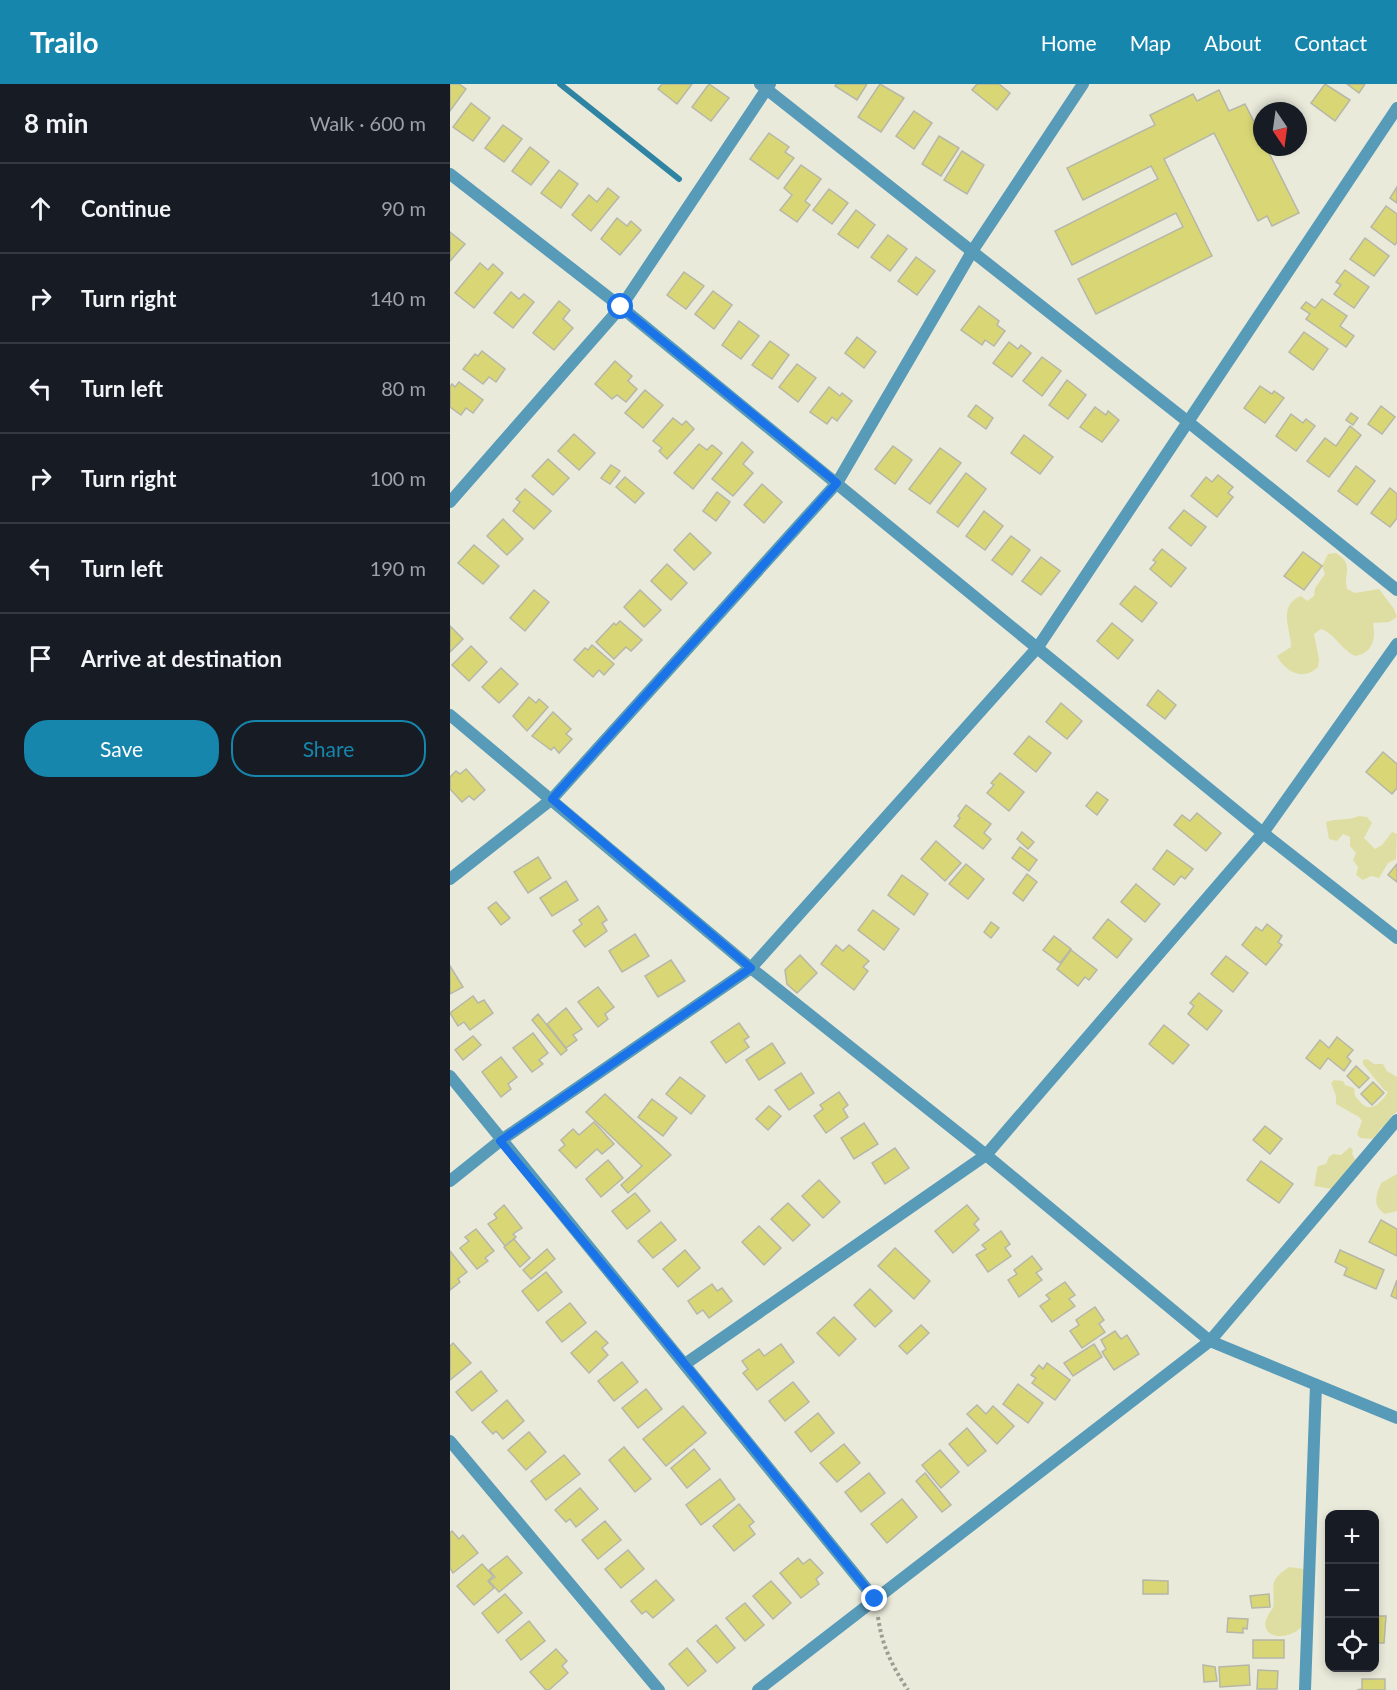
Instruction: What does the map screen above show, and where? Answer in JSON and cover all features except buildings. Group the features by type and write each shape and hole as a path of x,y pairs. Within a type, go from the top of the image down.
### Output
{"street":[{"path":"450,879 552,799 837,483 973,250 1083,84"},
{"path":"450,502 621,307 765,86 1397,591"},
{"path":"450,1181 500,1141 751,968 1038,647 1397,108"},
{"path":"450,174 621,307 1263,833 1397,938"},
{"path":"685,1364 986,1155 1263,833 1397,644"},
{"path":"450,715 751,968 986,1155 1210,1341 1397,1418"},
{"path":"450,1076 500,1141 685,1364 875,1599"},
{"path":"758,1690 1210,1341 1397,1120"},
{"path":"1305,1690 1316,1385"},
{"path":"450,1441 659,1690"}],"path":[{"path":"875,1599 881,1638 887,1655 909,1690"}],"green space":[{"path":"1336,553 1347,565 1347,589 1355,593 1379,589 1394,609 1397,617 1389,622 1373,623 1372,644 1366,652 1355,656 1321,629 1314,634 1319,659 1318,667 1307,674 1290,671 1277,656 1291,647 1287,618 1289,605 1301,596 1307,601 1314,596 1315,588 1325,574 1322,566 1328,554"},
{"path":"1359,816 1367,817 1372,823 1364,838 1375,849 1382,845 1392,832 1397,834 1396,859 1388,863 1379,878 1371,876 1363,880 1356,875 1358,867 1353,860 1356,853 1350,846 1350,837 1343,834 1337,841 1329,839 1326,822"},
{"path":"1367,1059 1374,1064 1383,1064 1387,1071 1397,1077 1397,1112 1391,1116 1389,1125 1381,1128 1374,1139 1360,1138 1357,1134 1362,1121 1336,1104 1336,1096 1331,1083 1334,1080 1343,1081 1345,1085 1354,1088 1355,1096 1365,1106 1376,1105 1388,1092 1363,1064 1363,1060"},
{"path":"1350,1147 1356,1161 1332,1189 1314,1186 1318,1166 1326,1164 1333,1154 1341,1155"},
{"path":"1397,1174 1397,1211 1385,1214 1377,1204 1378,1192 1381,1183"},
{"path":"1289,1567 1304,1569 1310,1611 1303,1625 1295,1632 1286,1636 1277,1636 1266,1628 1266,1619 1273,1608 1275,1581"}],"waterway":[{"path":"560,84 679,179"}],"route":[{"path":"621,307 837,483 552,799 751,968 500,1141 685,1364 875,1599"}]}
